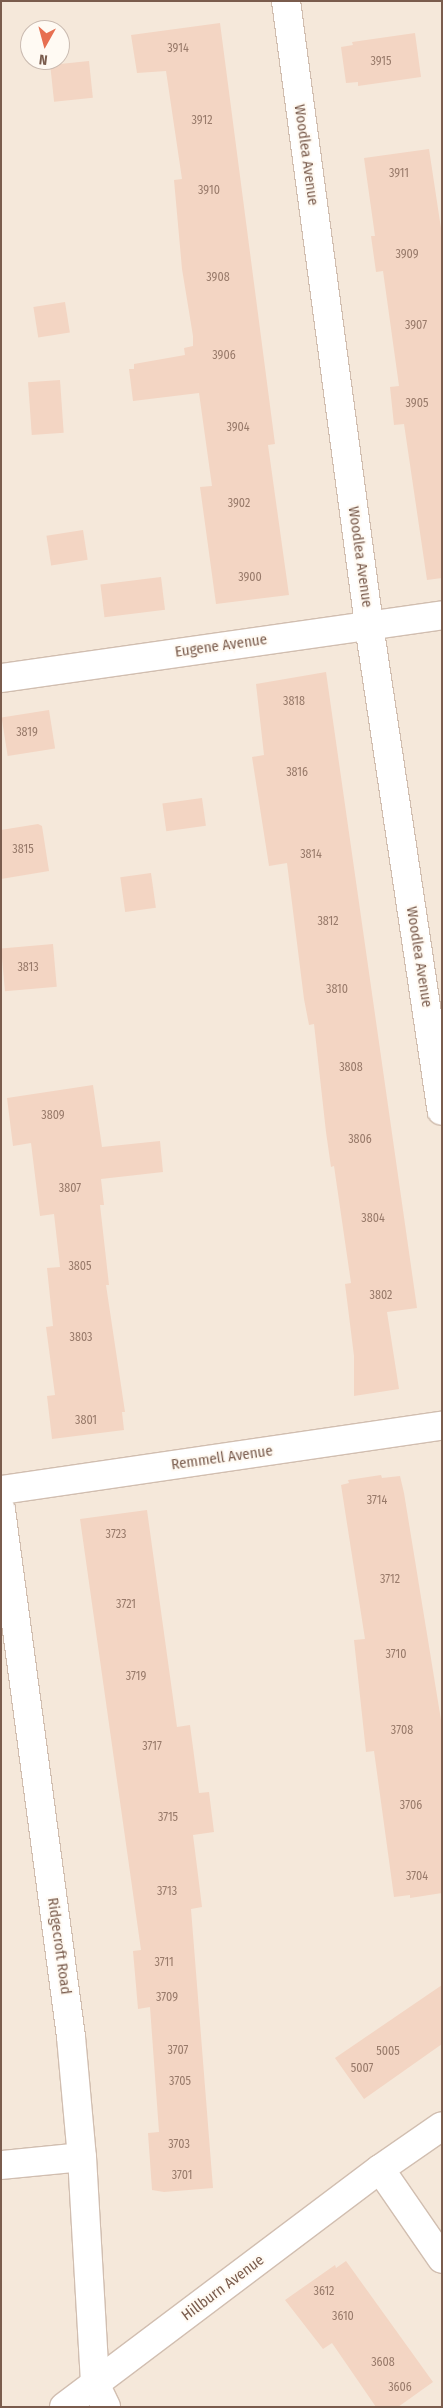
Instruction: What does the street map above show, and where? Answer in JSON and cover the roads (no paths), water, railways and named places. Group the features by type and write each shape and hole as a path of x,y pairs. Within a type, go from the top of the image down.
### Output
{"street":[{"name":"Woodlea Avenue","path":"286,1 369,625 442,1111"},
{"name":"Eugene Avenue","path":"1,678 442,614"},
{"name":"Remmell Avenue","path":"1,1490 442,1426"},
{"name":"Ridgecroft Road","path":"1,1510 71,2037 101,2396"},
{"path":"442,2126 380,2168 442,2259"},
{"path":"1,2165 82,2156"},
{"name":"Hillburn Avenue","path":"64,2407 101,2396 380,2168"}]}
